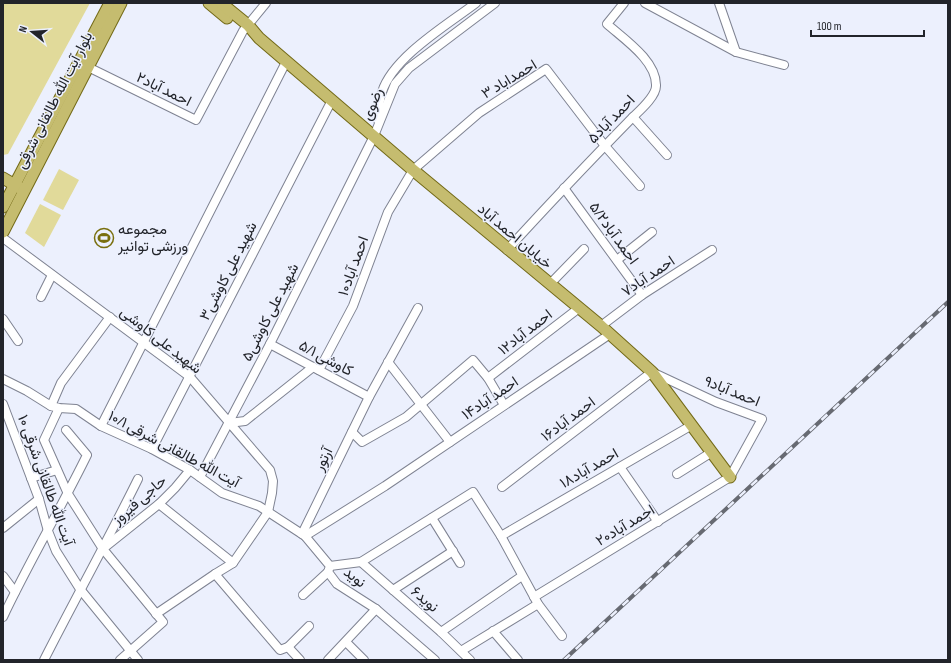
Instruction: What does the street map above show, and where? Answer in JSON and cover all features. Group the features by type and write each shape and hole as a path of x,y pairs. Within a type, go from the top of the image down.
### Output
{"main road":[{"name":"بلوار آیت الله طالقانی شرقی","path":"3,232 20,188 110,3"},
{"name":"بلوار آیت الله طالقانی شرقی","path":"3,207 20,188 88,66 121,3"},
{"name":"خیابان احمد آباد","path":"209,3 259,38 413,170 601,326 652,372 730,477"},
{"name":"خیابان احمد آباد","path":"221,3 246,28"},
{"path":"3,178 20,188"}],"street":[{"path":"246,28 266,3"},
{"name":"رضوی","path":"374,136 382,92 392,73 404,58 476,3"},
{"name":"رضوی","path":"374,136 395,84 409,68 495,3"},
{"name":"احمد آباد۵","path":"508,250 564,188 645,106 656,88 655,73 642,55 606,24 624,3"},
{"path":"645,3 736,52 784,65"},
{"path":"719,3 736,52"},
{"name":"احمد آباد۲","path":"88,66 196,120 246,28"},
{"path":"101,426 286,62"},
{"name":"احمداباد ۳","path":"413,170 479,113 546,69 605,146"},
{"name":"شهید علی کاوشی۳","path":"152,450 332,100"},
{"path":"633,117 667,155"},
{"name":"شهید علی کاوشی۵","path":"200,478 270,344 374,136"},
{"path":"605,146 640,186"},
{"name":"احمد آباد۱۰","path":"316,369 353,306 388,212 413,170"},
{"name":"احمد آباد۵/۲","path":"564,188 642,295"},
{"path":"617,260 652,232"},
{"name":"شهید علی کاوشی","path":"3,238 190,377 270,470 272,493 268,512"},
{"path":"550,284 584,249"},
{"name":"احمد آباد۷","path":"601,326 642,295 712,250"},
{"path":"41,297 52,275"},
{"name":"آرتور","path":"303,535 369,397 418,308"},
{"name":"احمد آباد۱۲","path":"488,378 579,308"},
{"path":"110,317 61,383 44,440 68,494 103,549 163,622 120,660"},
{"path":"3,319 18,341"},
{"name":"احمد آباد۱۴","path":"303,535 385,486 610,334"},
{"name":"کاوشی ۵/۱","path":"270,344 369,397"},
{"path":"352,432 362,442 406,417 473,360 488,378 504,405"},
{"path":"388,362 450,442"},
{"path":"229,423 245,421 316,369"},
{"name":"احمد آباد۹","path":"652,372 716,402 762,419 730,477"},
{"name":"احمد آباد۱۶","path":"502,487 652,372"},
{"name":"آیت الله طالقانی شرقی ۱۰/۱","path":"3,379 55,407 76,409 101,426 190,470 222,493 259,506 268,512"},
{"name":"آیت الله طالقانی شرقی ۱۰","path":"3,404 39,499 48,531 56,551 80,589 138,660"},
{"name":"احمد آباد۱۸","path":"501,536 692,425"},
{"path":"3,617 87,455 66,430"},
{"path":"678,474 712,452"},
{"path":"620,467 658,522"},
{"path":"31,478 57,470"},
{"name":"حاجی فیروز","path":"103,549 158,504 175,488 190,470"},
{"name":"احمد آباد۲۰","path":"461,651 658,522 730,477"},
{"path":"44,660 80,589 103,549 138,478"},
{"path":"303,595 329,569 361,562 473,492 501,536 536,601 562,636"},
{"path":"3,528 39,499"},
{"path":"158,504 233,563"},
{"path":"156,614 233,563 268,512"},
{"name":"نوید","path":"268,512 303,535 329,569 337,584 376,609 435,660"},
{"path":"432,518 460,564"},
{"path":"394,590 453,551"},
{"name":"نوید۶","path":"361,562 442,632 470,660"},
{"path":"215,574 280,650 288,647 310,626"},
{"path":"3,576 15,592"},
{"path":"442,632 522,576"},
{"path":"328,660 376,609"},
{"path":"493,631 518,660"},
{"path":"346,642 364,660"},
{"path":"288,647 300,660"}],"shaded area":[{"path":"3,3 90,3 8,154 3,155"},
{"path":"59,169 79,180 63,210 43,200"},
{"path":"40,204 61,215 44,247 25,233"}],"railway":[{"path":"564,660 948,302"}],"place":[{"name":"مجموعه ورزشی توانیر","path":"104,238"}]}
